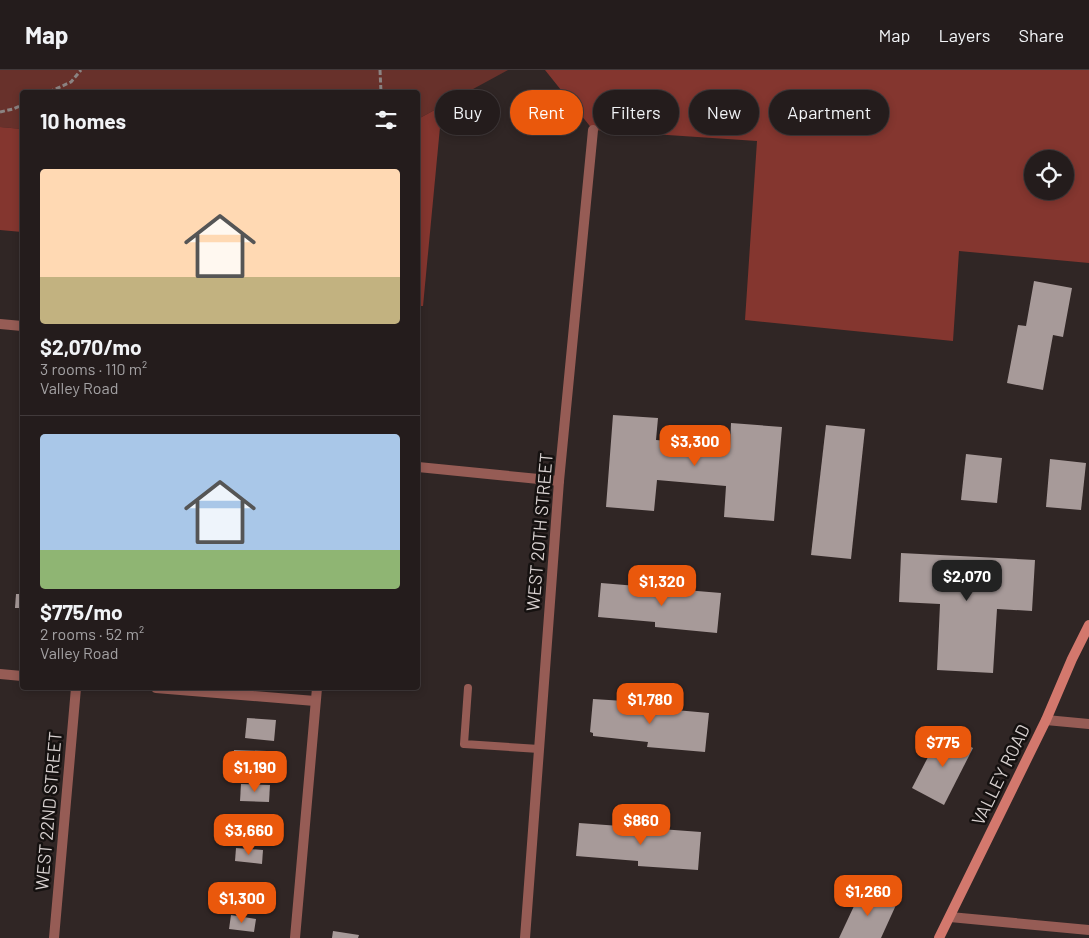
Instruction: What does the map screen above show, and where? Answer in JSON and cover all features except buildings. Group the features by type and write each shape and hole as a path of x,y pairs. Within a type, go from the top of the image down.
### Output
{"street":[{"name":"WEST 20TH STREET","path":"525,938 560,481 593,130"},
{"path":"0,324 20,326"},
{"path":"420,467 560,481"},
{"name":"VALLEY ROAD","path":"939,938 1046,720 1089,625"},
{"path":"0,674 20,676"},
{"name":"WEST 22ND STREET","path":"54,938 76,690"},
{"path":"180,690 315,701"},
{"path":"295,938 317,690"},
{"path":"1046,720 1089,724"},
{"path":"950,917 1089,930"}],"lane":[{"path":"468,688 464,744 539,749"}],"path":[{"path":"53,90 71,82 81,70"},
{"path":"380,70 381,90"},
{"path":"0,112 20,106"}],"shaded area":[{"path":"0,70 508,70 471,90 435,90 435,110 420,118 420,90 20,90 20,129 0,127"},
{"path":"545,70 1089,70 1089,263 959,251 953,341 745,320 757,141 668,135 679,135 679,90 593,90 593,130 583,118 583,90 561,90"},
{"path":"435,110 435,135 439,135 423,306 420,306 420,118"},
{"path":"0,127 20,129 20,232 0,230"}]}
